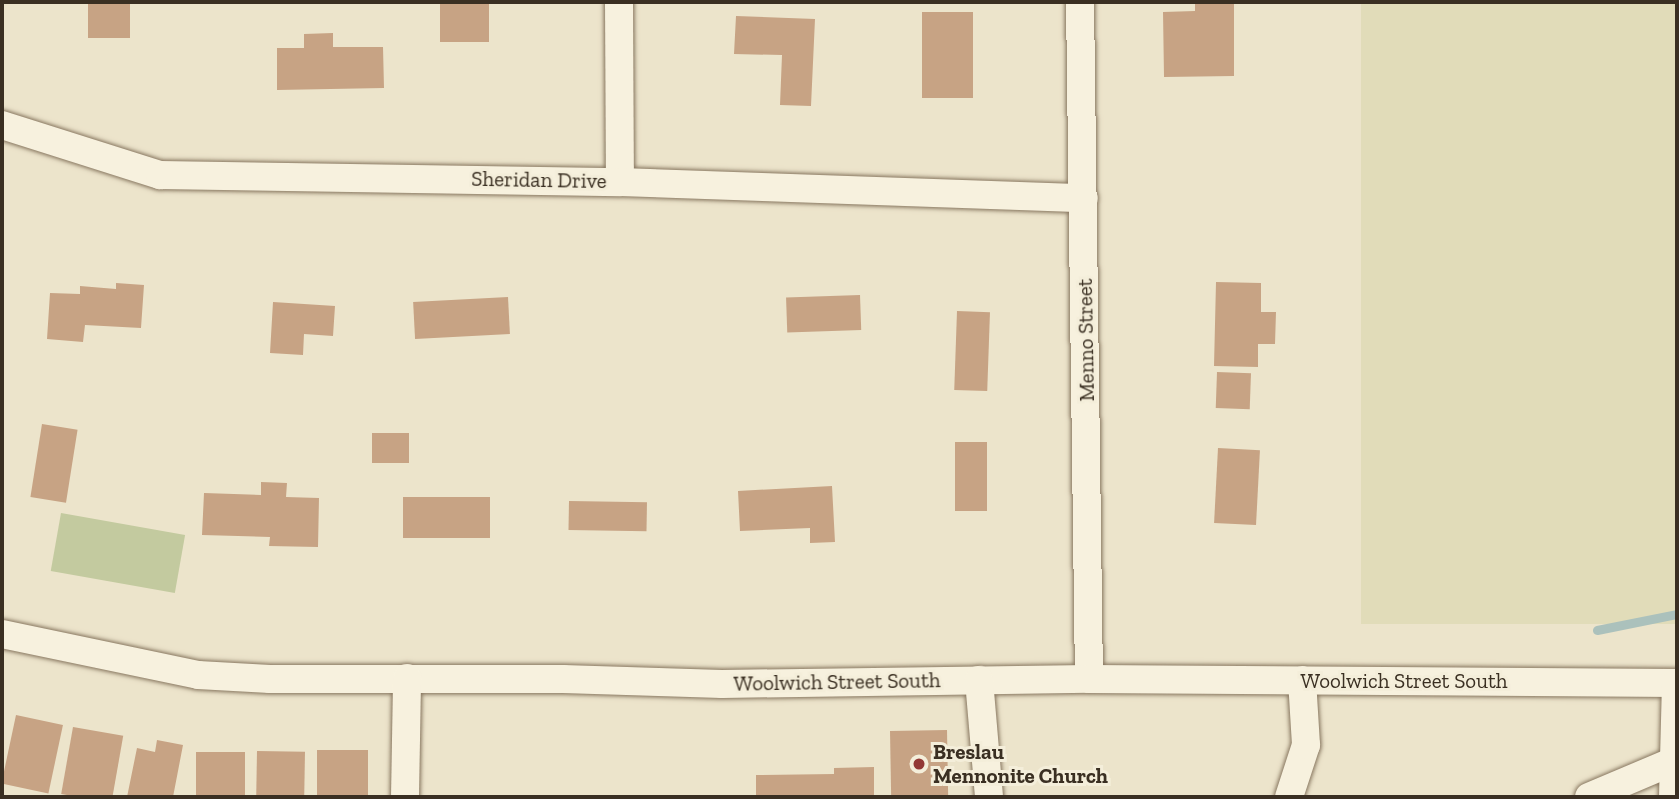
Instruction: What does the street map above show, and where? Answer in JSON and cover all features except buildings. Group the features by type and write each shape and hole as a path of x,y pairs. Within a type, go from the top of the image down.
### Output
{"street":[{"path":"619,2 620,181"},
{"name":"Menno Street","path":"1080,2 1090,678"},
{"name":"Sheridan Drive","path":"2,125 160,175 620,181 1084,198"},
{"name":"Woolwich Street South","path":"2,634 198,675 270,679 407,678 722,684 1090,678 1677,682"},
{"path":"404,797 407,678"},
{"path":"979,680 989,797"},
{"path":"1289,797 1306,745 1302,680"},
{"path":"1672,797 1677,682"},
{"path":"1589,797 1674,761"}],"shaded area":[{"path":"1361,2 1677,2 1677,624 1361,624"}],"green space":[{"path":"61,513 185,535 175,593 51,571"}],"waterway":[{"path":"1597,630 1677,614"}],"place":[{"name":"Breslau Mennonite Church","path":"919,764"}]}
